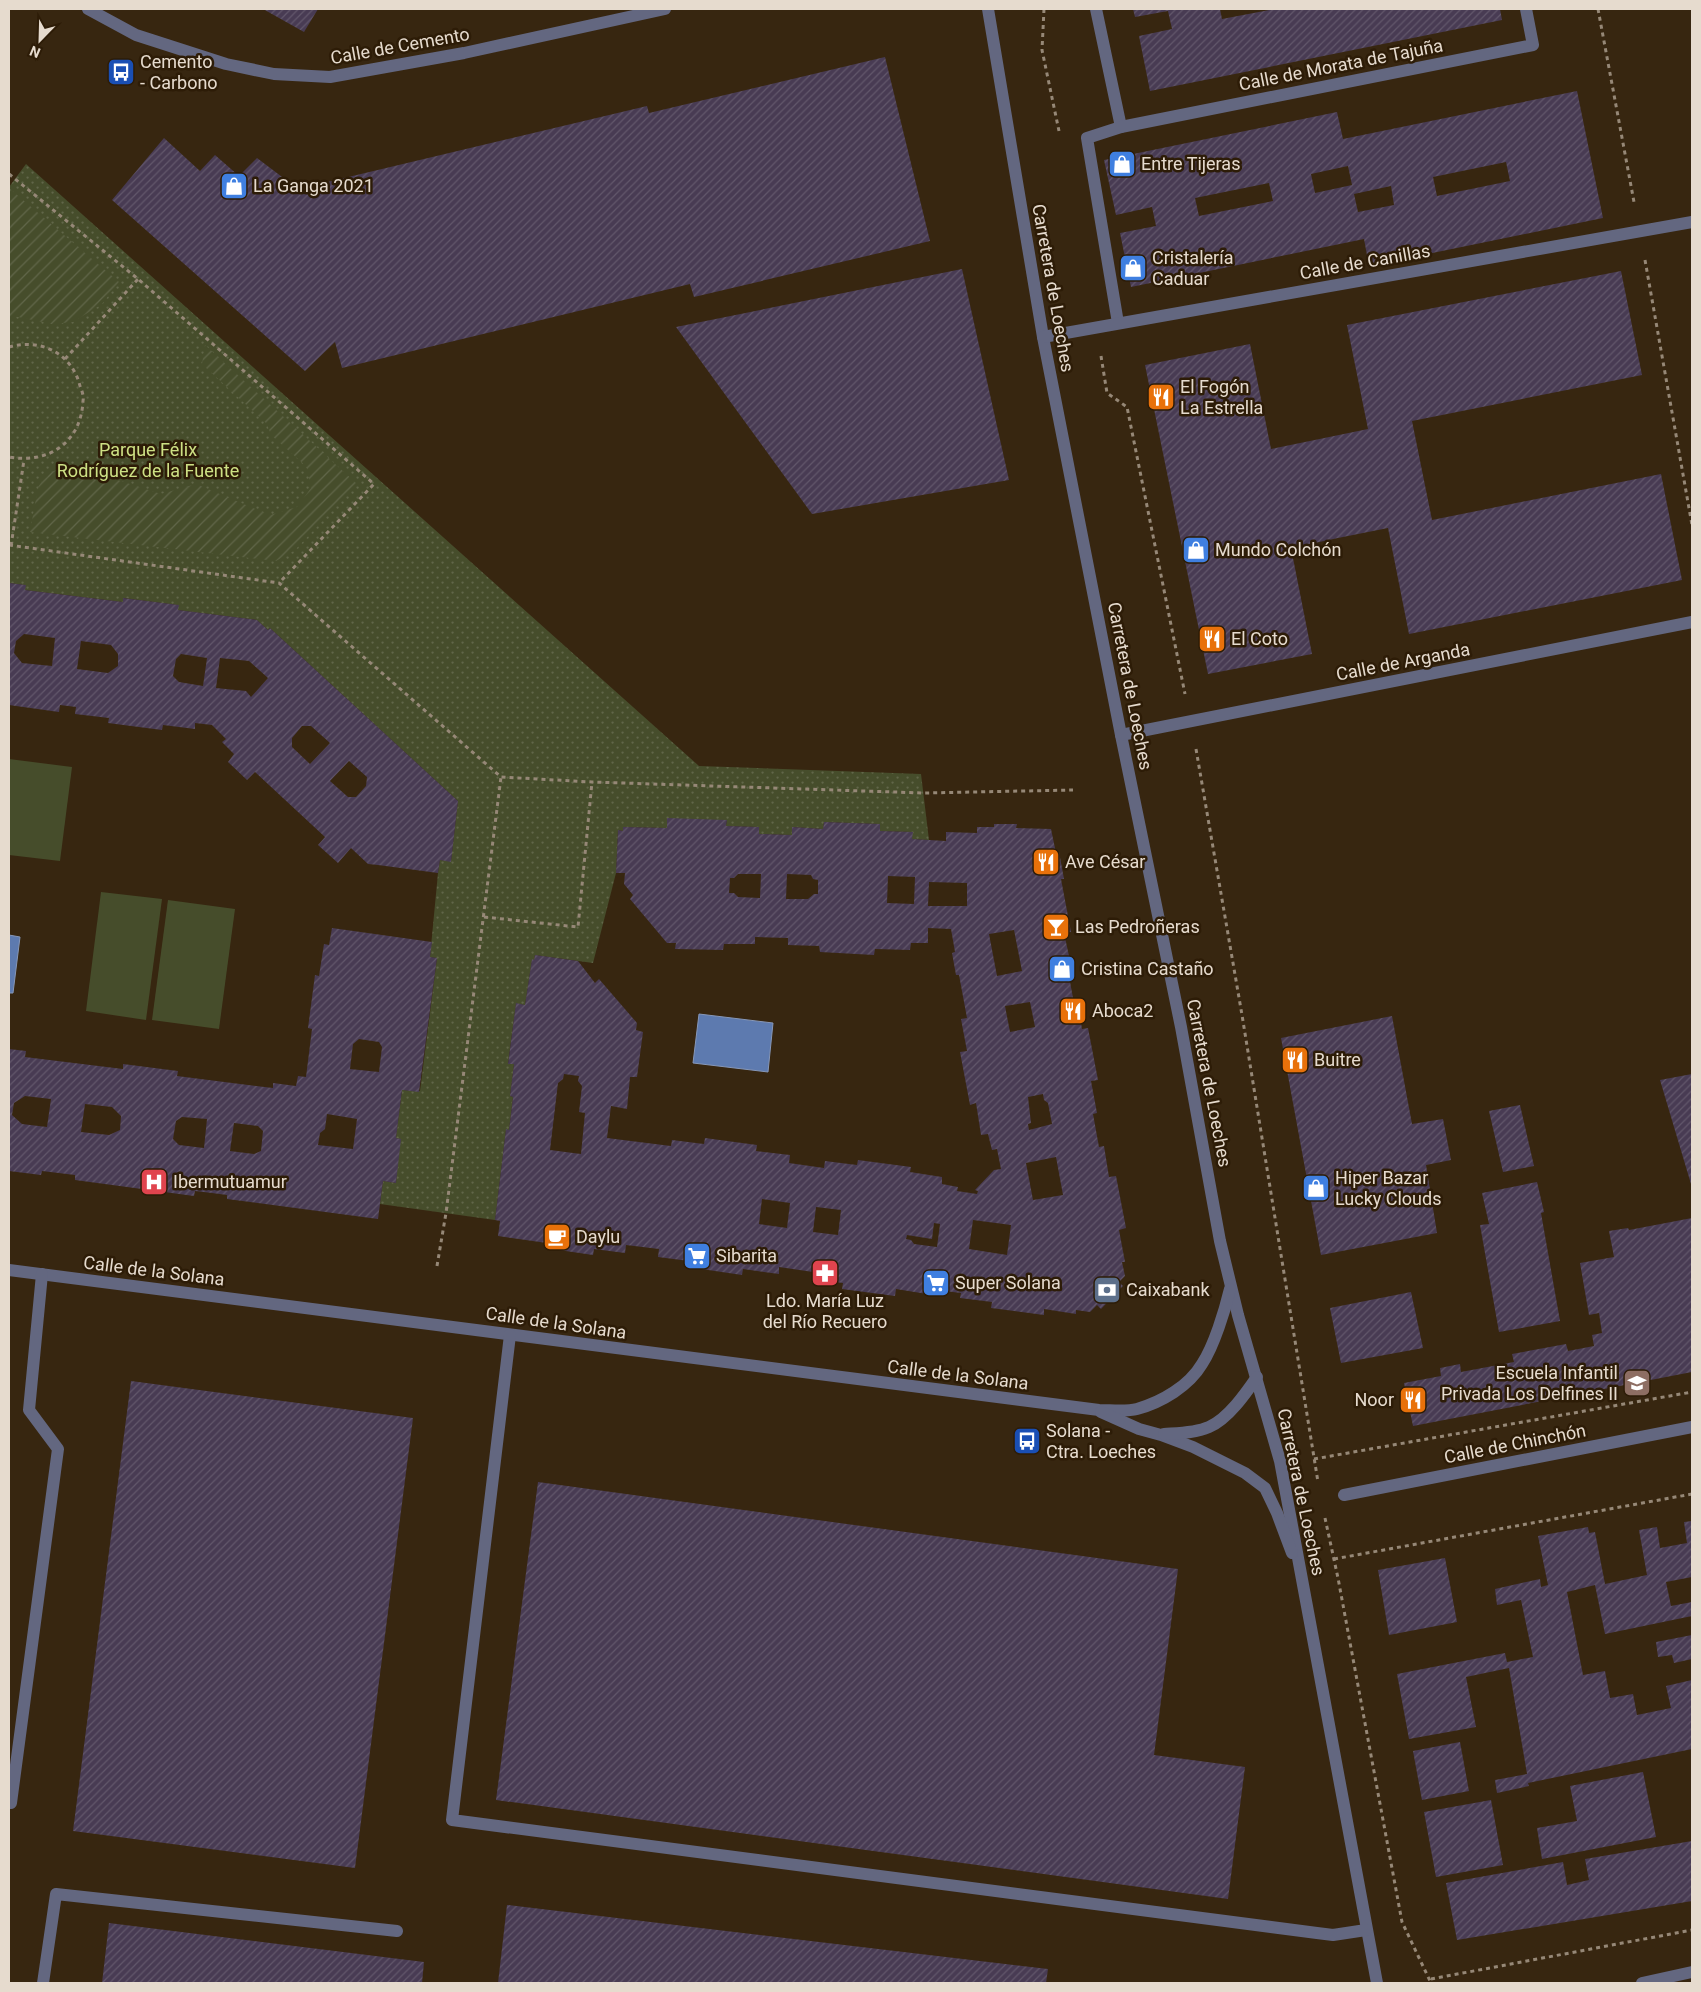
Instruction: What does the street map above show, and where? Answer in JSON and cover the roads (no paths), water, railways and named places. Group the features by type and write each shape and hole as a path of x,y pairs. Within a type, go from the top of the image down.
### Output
{"street":[{"name":"Calle de Cemento","path":"88,9 136,35 226,64 274,74 330,77 464,53 613,15 665,9"},
{"name":"Carretera de Loeches","path":"988,9 1043,337 1121,735 1181,1027 1220,1241 1230,1289 1257,1377 1282,1470 1292,1516 1302,1584 1377,1983"},
{"path":"1096,9 1121,127"},
{"name":"Calle de Morata de Tajuña","path":"1118,323 1087,138 1121,127 1533,45 1526,9"},
{"name":"Calle de Canillas","path":"1043,337 1692,222"},
{"name":"Calle de Arganda","path":"1121,735 1692,622"},
{"name":"Calle de la Solana","path":"9,1270 1099,1410"},
{"path":"11,1803 58,1449 29,1410 42,1274"},
{"path":"1099,1410 1136,1410 1164,1399 1184,1384 1202,1364 1224,1312 1230,1289"},
{"path":"510,1334 452,1820 1333,1935 1366,1930"},
{"path":"1161,1434 1196,1431 1211,1426 1240,1400 1257,1377"},
{"path":"1099,1410 1139,1429 1161,1434 1201,1451 1245,1473 1265,1488 1277,1513 1302,1584"},
{"name":"Calle de Chinchón","path":"1344,1495 1692,1427"},
{"path":"43,1983 56,1894 397,1931"},
{"path":"1642,1983 1692,1972"}],"water":[{"path":"9,935 20,937 13,993 9,993"},
{"path":"699,1014 773,1023 768,1072 693,1063"}],"place":[{"name":"Cemento - Carbono","path":"121,72"},
{"name":"Entre Tijeras","path":"1122,164"},
{"name":"La Ganga 2021","path":"234,186"},
{"name":"Cristalería Caduar","path":"1133,268"},
{"name":"El Fogón La Estrella","path":"1161,397"},
{"name":"Mundo Colchón","path":"1196,550"},
{"name":"El Coto","path":"1212,639"},
{"name":"Ave César","path":"1046,862"},
{"name":"Las Pedroñeras","path":"1056,927"},
{"name":"Cristina Castaño","path":"1062,969"},
{"name":"Aboca2","path":"1073,1011"},
{"name":"Buitre","path":"1295,1060"},
{"name":"Ibermutuamur","path":"154,1182"},
{"name":"Hiper Bazar Lucky Clouds","path":"1316,1188"},
{"name":"Daylu","path":"557,1237"},
{"name":"Sibarita","path":"697,1256"},
{"name":"Ldo. María Luz del Río Recuero","path":"825,1273"},
{"name":"Super Solana","path":"936,1283"},
{"name":"Caixabank","path":"1107,1290"},
{"name":"Escuela Infantil Privada Los Delfines II","path":"1637,1383"},
{"name":"Noor","path":"1413,1400"},
{"name":"Solana - Ctra. Loeches","path":"1027,1441"}],"park label":[{"name":"Parque Félix Rodríguez de la Fuente","path":"148,460"}]}
